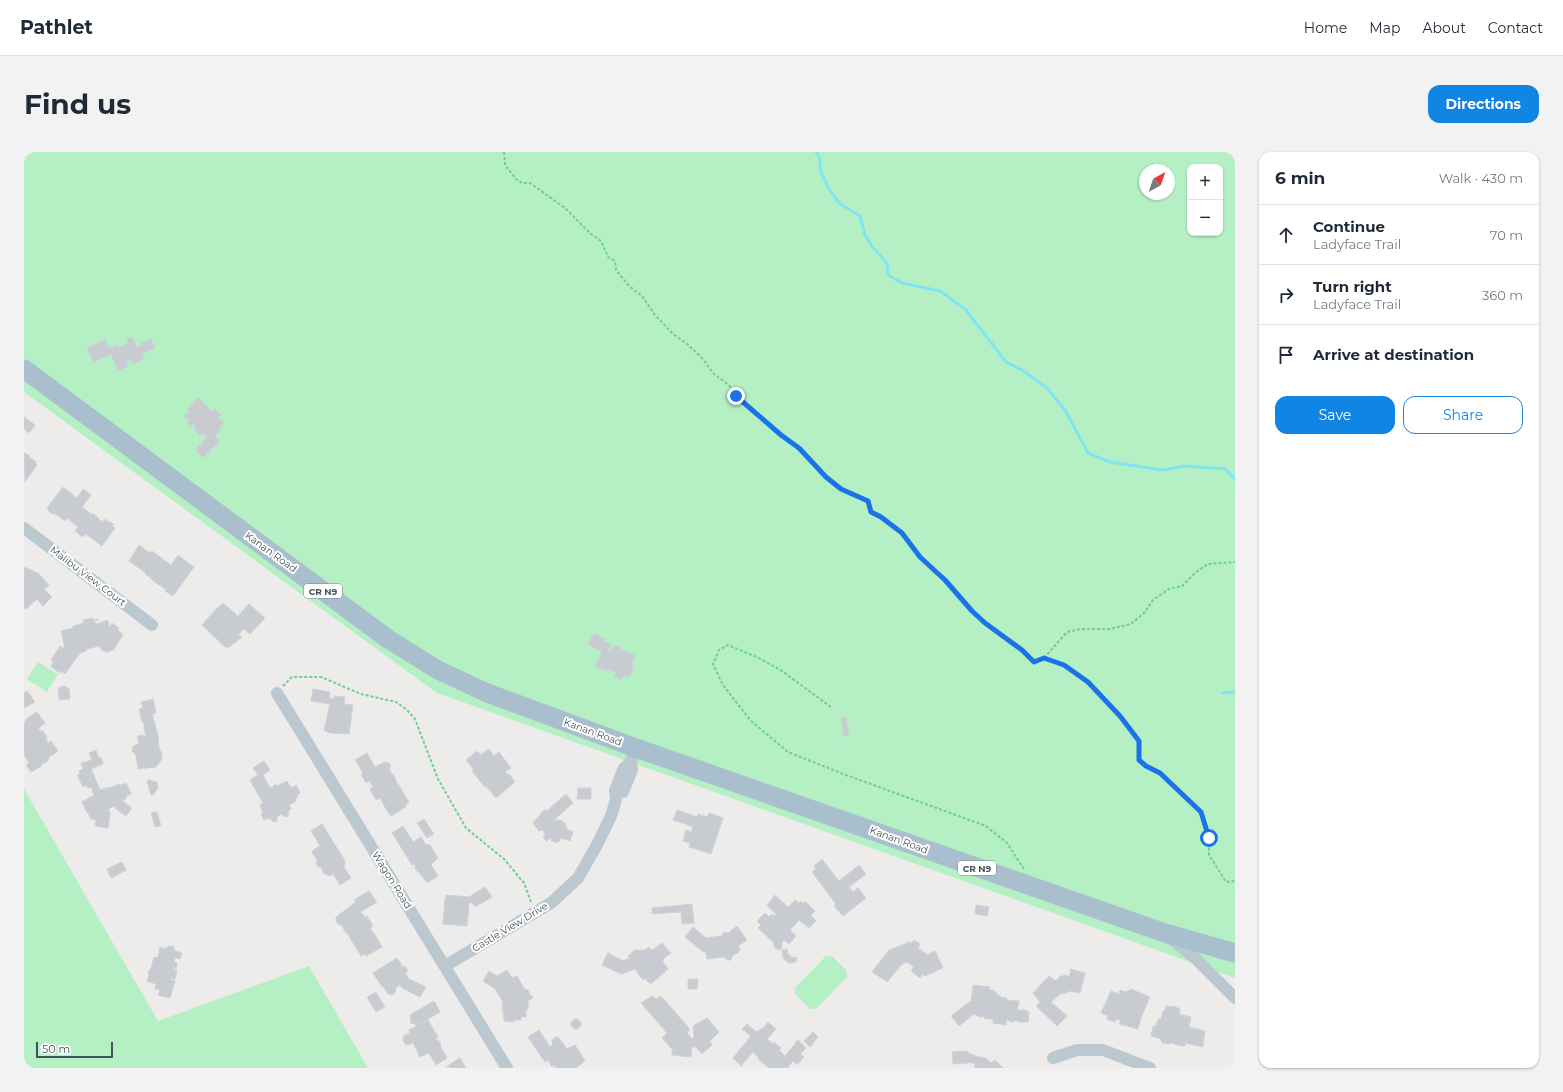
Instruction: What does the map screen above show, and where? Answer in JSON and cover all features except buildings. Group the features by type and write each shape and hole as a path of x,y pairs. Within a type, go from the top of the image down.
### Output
{"main road":[{"name":"Kanan Road","path":"24,369 388,639 438,670 485,692 634,755 1165,933 1235,953"}],"street":[{"name":"Malibu View Court","path":"24,528 152,624"},
{"name":"Wagon Road","path":"277,693 507,1068"},
{"name":"Castle View Drive","path":"445,966 551,902 578,878 598,844 616,799 615,790 621,786 624,768 634,755"},
{"path":"1165,933 1180,948 1195,958 1235,998"},
{"path":"1053,1058 1077,1050 1103,1050 1150,1068"}],"path":[{"path":"504,152 505,165 516,179 522,183 530,183 565,208 591,234 601,241 608,257 615,261 616,270 629,286 642,296 655,315 673,334 686,343 702,358 714,374 729,385 743,403 799,448 826,477 841,489 868,501 871,512 881,517 902,533 920,557 945,580 972,611 985,623 1022,650 1034,662 1044,658 1066,632 1081,629 1109,629 1131,624 1144,613 1153,600 1169,589 1182,586 1196,572 1208,564 1235,562"},
{"path":"831,707 782,671 759,658 728,645 719,650 713,664 723,685 751,721 788,752 846,775 986,826 1008,843 1024,869"},
{"path":"1044,658 1064,665 1088,682 1120,716 1139,741 1139,760 1146,766 1160,773 1201,812 1209,838 1209,855 1226,882 1235,881"},
{"path":"277,693 292,677 322,677 361,694 396,702 407,710 415,719 438,779 466,828 504,859 524,883 534,912"}],"green space":[{"path":"24,152 1235,152 1235,978 437,693 24,392"},
{"path":"38,662 58,674 47,692 27,679"},
{"path":"24,789 158,1021 309,966 368,1068 24,1068"},
{"path":"826,956 832,956 846,970 847,977 816,1009 810,1009 795,994 795,988"}],"waterway":[{"path":"816,152 820,158 820,170 828,187 839,203 860,216 865,235 871,245 887,263 888,275 902,283 940,291 966,310 1006,362 1022,370 1046,387 1065,410 1088,453 1110,462 1163,470 1186,466 1225,469 1235,479"},
{"path":"1223,693 1235,692"}],"route":[{"path":"736,396 781,435 799,448 826,477 841,489 868,501 871,512 881,517 902,533 920,557 945,580 972,611 985,623 1022,650 1034,662 1044,658 1064,665 1088,682 1120,716 1139,741 1139,760 1146,766 1160,773 1201,812 1209,838"}]}
